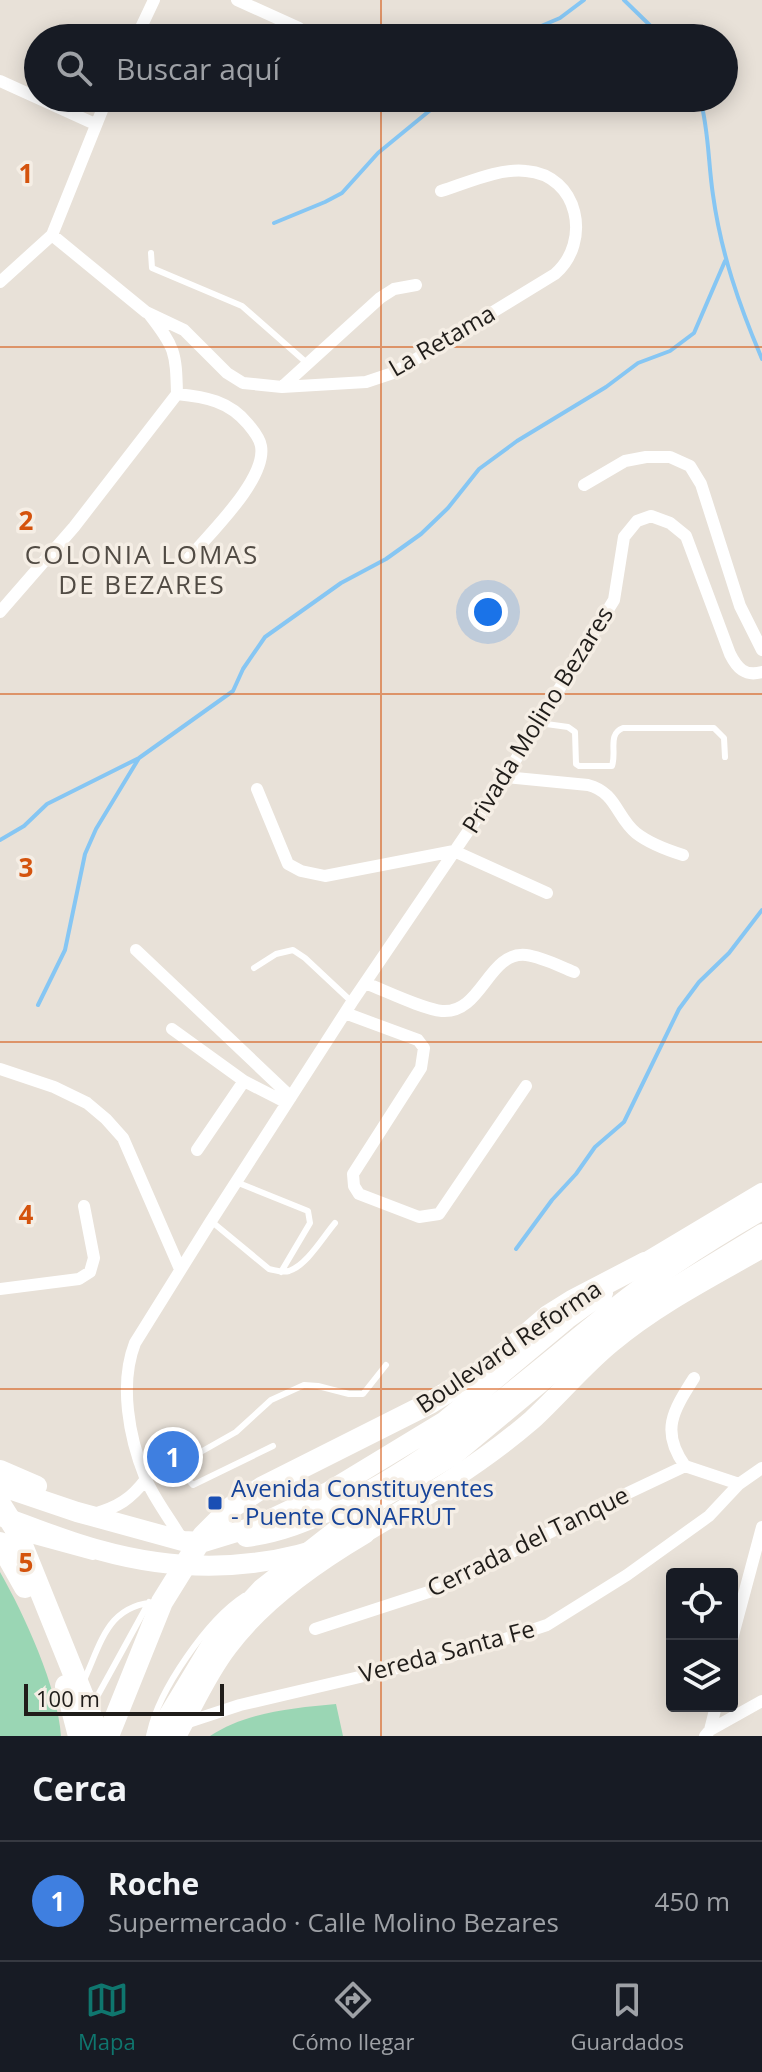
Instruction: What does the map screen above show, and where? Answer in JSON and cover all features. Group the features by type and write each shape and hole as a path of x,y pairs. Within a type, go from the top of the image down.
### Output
{"highway":[{"name":"Boulevard Reforma","path":"108,1736 160,1597 203,1536 232,1507 263,1487 430,1403 491,1365 548,1316 645,1263"},
{"path":"0,1504 15,1528 99,1736"},
{"path":"2,1531 65,1683 78,1730"},
{"path":"178,1730 215,1664 239,1631 318,1564 364,1533"}],"main road":[{"name":"Boulevard Reforma","path":"645,1263 762,1193"},
{"path":"0,1486 84,1513 194,1541 273,1534 368,1493 438,1448 633,1294 762,1210"},
{"path":"152,1736 213,1640 261,1588 349,1519 454,1456 611,1325 762,1233"},
{"path":"2,1531 101,1551 198,1565 262,1564 296,1557 364,1533 457,1476 529,1422 612,1342 660,1308 762,1248"},
{"path":"194,1541 256,1526 328,1492 445,1421 567,1319 645,1263"},
{"path":"0,1470 54,1494 84,1513"}],"street":[{"path":"143,24 154,0"},
{"path":"237,0 290,24"},
{"path":"0,81 24,92"},
{"path":"68,112 95,124"},
{"path":"0,282 52,235 101,112"},
{"name":"La Retama","path":"52,235 146,312 184,330 227,373 243,383 282,387 366,382 393,373 555,274 566,265 573,250 577,229 574,206 562,186 546,176 527,170 504,172 441,191"},
{"path":"282,387 380,298 394,289 416,285"},
{"path":"0,612 74,527 177,394 176,359 170,341 146,312"},
{"path":"177,394 210,398 235,410 251,427 261,445 260,464 251,483 189,558"},
{"path":"584,485 625,461 646,457 670,457 690,466 701,484 740,606 762,650"},
{"name":"Privada Molino Bezares","path":"194,1541 146,1479 129,1416 126,1381 130,1357 146,1322 348,1008 505,777 614,600 624,537 637,521 651,516 670,523 686,536 737,668 753,675 762,672"},
{"path":"505,777 601,788 634,832 661,848 683,855"},
{"path":"257,789 288,864 301,871 325,876 454,851 547,893"},
{"path":"136,950 289,1100"},
{"path":"365,983 440,1011 454,1010 468,1004 511,957 524,954 574,972"},
{"path":"348,1008 418,1040 424,1048 421,1068 353,1174 354,1186 359,1194 419,1217 439,1214 526,1086"},
{"path":"172,1029 244,1081 289,1100"},
{"path":"0,1069 54,1087 87,1103 106,1119 123,1138 180,1269"},
{"path":"197,1150 244,1081"},
{"path":"0,1289 79,1279 90,1272 94,1258 84,1206"},
{"path":"694,1378 676,1407 671,1434 674,1450 685,1466 739,1484"},
{"name":"Cerrada del Tanque","path":"315,1629 444,1587 685,1466"},
{"name":"Vereda Santa Fe","path":"178,1730 240,1705 466,1652 547,1625 627,1575 709,1516 739,1484 762,1468"},
{"path":"84,1513 112,1509 129,1499 146,1479"},
{"path":"738,1617 762,1527"},
{"path":"707,1733 762,1701"},
{"path":"707,1733 714,1712"}],"lane":[{"path":"151,253 152,268 233,300 308,364"},
{"path":"539,723 568,727 575,732 576,764 579,766 612,766 614,735 623,728 714,728 724,738 725,757"},
{"path":"254,968 276,954 293,950 305,958 348,1008"},
{"path":"236,1182 308,1211 310,1223 281,1272"},
{"path":"211,1221 269,1269 281,1272 290,1271 302,1262 335,1223"},
{"path":"146,1479 236,1432 271,1400 304,1385 363,1394 386,1365"},
{"path":"176,1466 193,1485 273,1446"},
{"path":"152,1736 153,1718 167,1691 201,1636 218,1616 247,1594 318,1564"},
{"path":"78,1730 81,1686 110,1624 119,1613 160,1597"},
{"path":"78,1730 160,1597"}],"green space":[{"path":"0,1572 47,1674 61,1736 0,1736"},
{"path":"336,1704 343,1736 210,1736 254,1716"}],"waterway":[{"path":"546,24 560,18 584,0"},
{"path":"624,0 649,24"},
{"path":"274,223 342,193 378,153 428,112"},
{"path":"703,112 721,238 738,299 762,359"},
{"path":"0,840 24,826 47,804 139,758 233,691 243,669 265,637 341,583 386,559 421,534 448,508 479,469 517,441 606,387 638,363 670,351 694,333 725,261"},
{"path":"38,1005 65,950 85,854 96,829 139,758"},
{"path":"516,1249 595,1147 624,1122 679,1009 762,910"}],"place":[{"name":"Roche","path":"173,1457"},
{"name":"Avenida Constituyentes - Puente CONAFRUT","path":"215,1503"}],"district":[{"name":"COLONIA LOMAS DE BEZARES","path":"142,570"}]}
